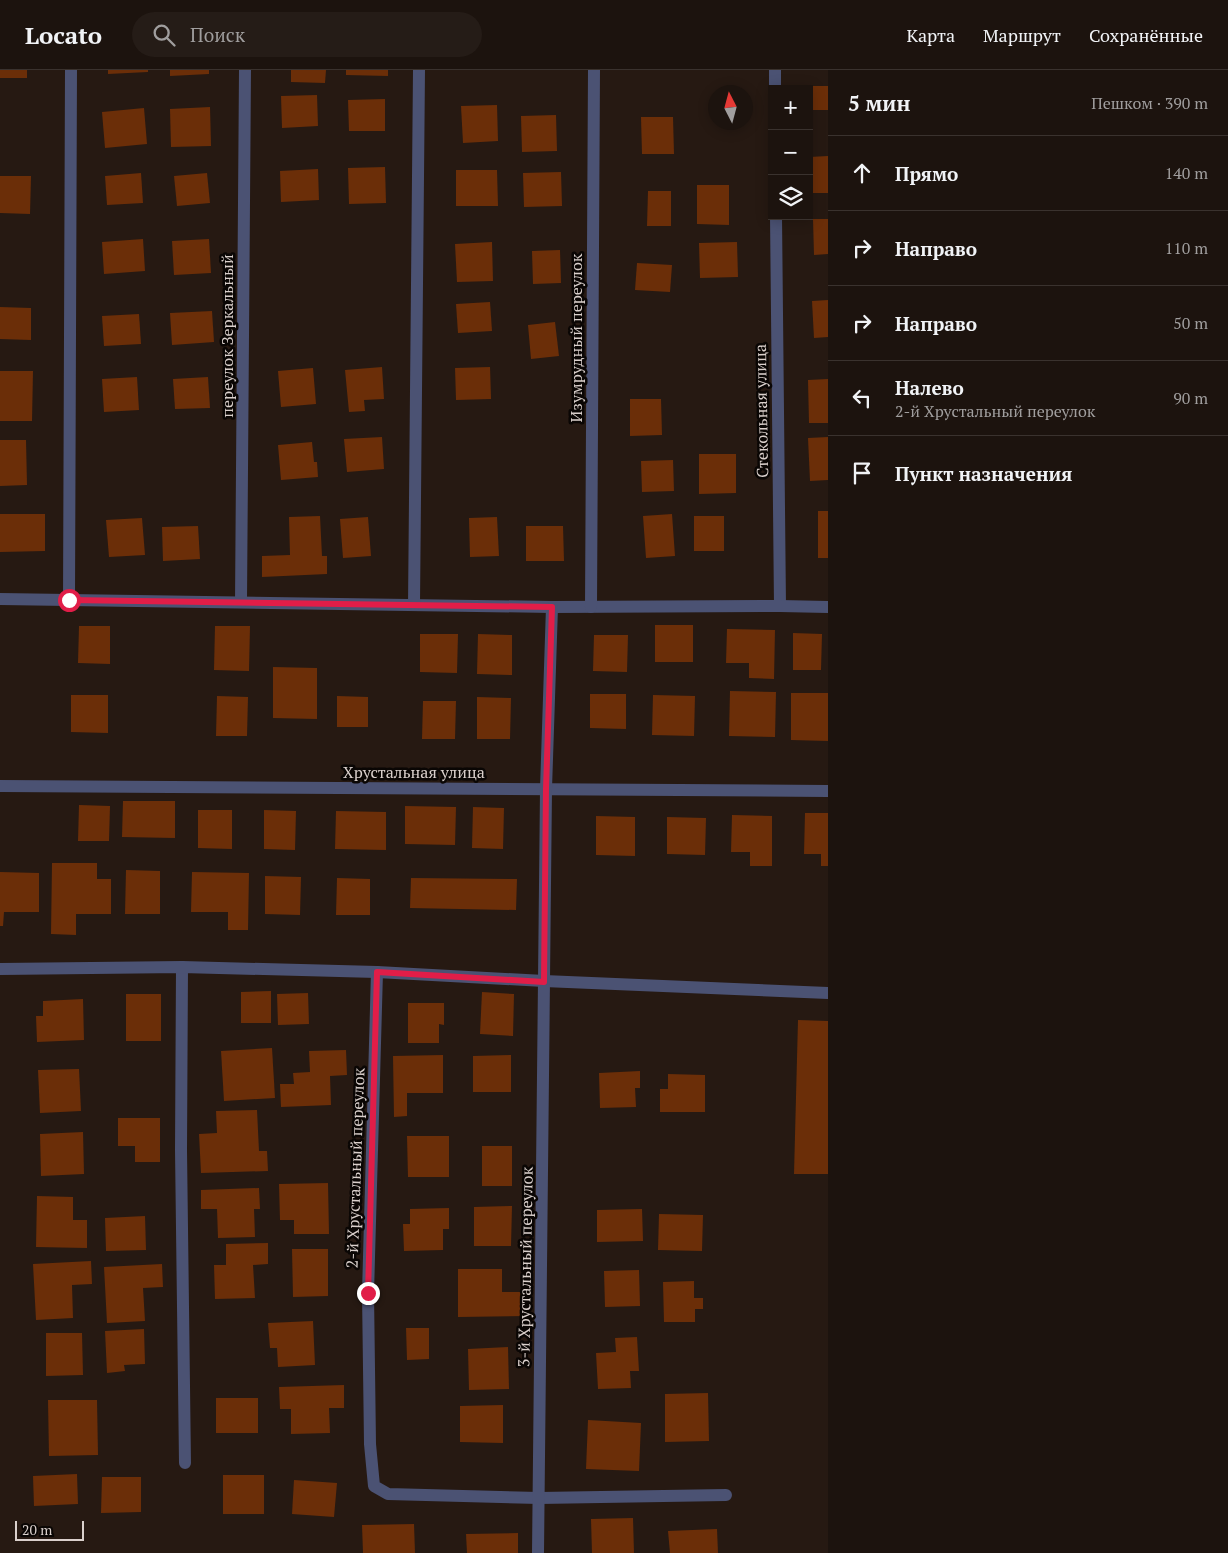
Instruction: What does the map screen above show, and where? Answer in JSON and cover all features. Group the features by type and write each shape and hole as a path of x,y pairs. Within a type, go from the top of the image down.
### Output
{"street":[{"path":"69,600 70,70"},
{"name":"переулок Зеркальный","path":"241,602 246,70"},
{"path":"414,605 418,70"},
{"name":"Изумрудный переулок","path":"591,607 594,70"},
{"path":"775,70 775,85"},
{"name":"Стекольная улица","path":"776,220 780,606"},
{"path":"0,599 552,607 828,607"},
{"name":"3-й Хрустальный переулок","path":"538,1553 546,789 552,607"},
{"name":"Хрустальная улица","path":"0,786 828,791"},
{"path":"0,969 182,967 377,972 544,982 828,993"},
{"path":"182,967 180,1150 184,1463"},
{"name":"2-й Хрустальный переулок","path":"377,972 368,1293 370,1444 374,1486 388,1494 539,1498"},
{"path":"539,1498 726,1495"}],"building":[{"path":"0,70 27,70 27,78 0,78"},
{"path":"108,70 148,70 148,72 108,74"},
{"path":"170,70 209,70 209,74 170,76"},
{"path":"291,70 326,70 325,83 291,82"},
{"path":"346,70 388,70 388,76 346,75"},
{"path":"813,86 828,86 828,110 813,110"},
{"path":"317,95 318,126 282,128 281,96"},
{"path":"385,99 385,131 349,131 348,100"},
{"path":"497,105 498,141 463,143 461,106"},
{"path":"210,107 211,146 171,147 170,109"},
{"path":"144,108 147,144 105,148 102,112"},
{"path":"556,115 557,151 522,152 521,116"},
{"path":"641,117 673,117 674,154 642,154"},
{"path":"828,156 828,193 813,193 813,157"},
{"path":"385,167 386,203 349,204 348,168"},
{"path":"318,169 319,200 281,202 280,171"},
{"path":"456,170 497,170 498,206 456,206"},
{"path":"561,172 562,206 524,207 523,173"},
{"path":"141,173 143,203 107,205 105,176"},
{"path":"207,173 210,203 177,206 174,176"},
{"path":"0,176 31,176 30,214 0,213"},
{"path":"697,185 729,185 729,225 697,224"},
{"path":"648,191 671,191 671,226 647,226"},
{"path":"813,219 828,219 828,254 814,255"},
{"path":"143,239 145,271 104,274 102,242"},
{"path":"209,239 211,273 174,275 172,241"},
{"path":"492,242 493,281 457,282 455,244"},
{"path":"737,242 738,277 700,278 699,243"},
{"path":"560,250 561,283 533,284 532,251"},
{"path":"637,263 672,265 670,292 635,290"},
{"path":"828,300 828,337 814,338 812,301"},
{"path":"490,302 492,331 458,333 456,304"},
{"path":"0,307 31,308 31,340 0,339"},
{"path":"212,311 214,342 172,345 170,313"},
{"path":"139,314 141,344 104,346 102,316"},
{"path":"555,322 559,356 531,359 528,325"},
{"path":"382,367 384,399 364,400 365,411 349,412 345,370"},
{"path":"490,367 491,399 456,400 455,368"},
{"path":"313,368 316,404 281,407 278,371"},
{"path":"0,371 33,371 32,421 0,421"},
{"path":"137,377 139,410 104,412 102,379"},
{"path":"208,377 210,408 175,409 173,379"},
{"path":"828,379 828,423 809,423 808,380"},
{"path":"630,399 661,399 662,435 630,436"},
{"path":"382,437 384,469 347,472 344,439"},
{"path":"828,437 828,480 810,481 808,438"},
{"path":"0,440 26,440 27,485 0,486"},
{"path":"312,442 314,462 317,462 318,477 281,480 278,445"},
{"path":"699,454 736,454 736,493 699,494"},
{"path":"673,460 674,491 642,492 641,461"},
{"path":"818,511 828,511 828,558 818,558"},
{"path":"0,514 45,514 45,551 0,552"},
{"path":"672,514 675,556 646,558 643,516"},
{"path":"320,516 322,556 327,556 327,574 262,577 262,556 290,555 289,517"},
{"path":"694,516 724,516 724,551 694,551"},
{"path":"368,517 371,556 343,558 340,519"},
{"path":"497,517 499,556 470,557 469,518"},
{"path":"142,518 145,555 109,557 106,520"},
{"path":"198,526 200,559 163,561 162,527"},
{"path":"526,526 563,526 564,561 526,561"},
{"path":"655,625 693,625 693,662 655,662"},
{"path":"79,626 110,626 110,664 78,663"},
{"path":"215,626 250,626 249,671 214,670"},
{"path":"727,629 775,630 774,679 749,678 749,663 726,663"},
{"path":"793,633 822,634 821,670 793,670"},
{"path":"420,634 458,634 457,673 420,672"},
{"path":"478,634 512,635 512,675 477,674"},
{"path":"594,635 628,635 627,672 593,671"},
{"path":"273,667 317,668 317,719 273,718"},
{"path":"730,691 776,692 775,737 729,736"},
{"path":"791,693 828,693 828,741 791,740"},
{"path":"590,694 626,694 626,729 590,728"},
{"path":"71,695 108,695 108,733 71,732"},
{"path":"653,695 695,696 694,736 652,735"},
{"path":"217,696 248,697 247,736 216,736"},
{"path":"337,696 368,697 368,727 337,727"},
{"path":"477,697 511,698 510,739 477,739"},
{"path":"423,701 456,701 455,739 422,739"},
{"path":"123,801 175,801 175,838 122,837"},
{"path":"79,805 110,806 109,841 78,841"},
{"path":"405,806 456,807 455,845 405,844"},
{"path":"473,807 504,808 503,849 472,848"},
{"path":"198,810 232,810 232,849 198,848"},
{"path":"264,810 296,811 295,850 264,849"},
{"path":"336,811 386,812 386,850 335,849"},
{"path":"805,813 828,813 828,866 821,866 821,854 804,854"},
{"path":"732,815 772,816 772,866 750,866 750,852 731,852"},
{"path":"596,816 635,817 635,856 596,855"},
{"path":"667,817 706,818 705,855 667,854"},
{"path":"52,863 97,863 97,879 111,879 111,914 76,914 76,935 51,934"},
{"path":"126,870 160,871 160,914 125,914"},
{"path":"0,872 39,873 39,912 4,912 3,926 0,926"},
{"path":"192,872 249,873 248,930 228,930 228,912 191,912"},
{"path":"265,876 301,877 300,915 265,914"},
{"path":"337,878 370,879 370,915 336,915"},
{"path":"411,878 517,879 516,910 410,908"},
{"path":"271,991 271,1023 241,1023 241,992"},
{"path":"482,992 514,994 513,1036 480,1034"},
{"path":"308,993 309,1024 278,1025 277,994"},
{"path":"126,994 161,994 161,1041 126,1041"},
{"path":"83,999 84,1040 37,1042 36,1016 43,1016 43,1001"},
{"path":"408,1003 444,1003 444,1025 439,1024 439,1043 408,1043"},
{"path":"798,1020 828,1021 828,1174 794,1174"},
{"path":"272,1048 275,1098 224,1101 221,1051"},
{"path":"346,1050 347,1075 330,1076 331,1105 281,1107 280,1084 294,1084 293,1073 310,1072 309,1051"},
{"path":"443,1055 443,1093 407,1093 407,1116 394,1117 393,1056"},
{"path":"511,1055 511,1092 473,1092 473,1056"},
{"path":"79,1069 81,1111 40,1113 38,1070"},
{"path":"640,1071 640,1088 635,1088 636,1107 600,1108 599,1073"},
{"path":"668,1074 705,1075 705,1112 660,1112 660,1089 668,1089"},
{"path":"257,1110 259,1151 267,1151 268,1171 201,1173 199,1134 217,1133 216,1111"},
{"path":"118,1118 160,1118 160,1162 135,1162 135,1146 118,1146"},
{"path":"83,1132 84,1174 41,1176 40,1134"},
{"path":"407,1136 449,1136 449,1177 408,1177"},
{"path":"482,1146 512,1146 512,1186 482,1186"},
{"path":"328,1183 329,1234 294,1234 294,1220 280,1220 279,1184"},
{"path":"259,1188 260,1209 254,1209 255,1237 218,1238 217,1209 201,1209 201,1190"},
{"path":"37,1196 73,1197 73,1220 87,1220 87,1248 36,1247"},
{"path":"512,1206 511,1246 474,1246 474,1207"},
{"path":"449,1208 449,1229 443,1229 443,1250 404,1251 403,1224 410,1224 410,1209"},
{"path":"642,1209 643,1241 597,1242 597,1210"},
{"path":"659,1214 703,1215 702,1251 658,1250"},
{"path":"145,1216 146,1250 106,1251 105,1218"},
{"path":"268,1243 268,1264 253,1265 255,1298 215,1299 214,1265 226,1265 226,1244"},
{"path":"292,1249 328,1249 328,1296 293,1297"},
{"path":"91,1261 92,1284 72,1285 73,1318 36,1320 33,1264"},
{"path":"162,1264 163,1287 143,1288 145,1321 107,1323 104,1267"},
{"path":"458,1269 502,1269 502,1292 528,1292 528,1316 458,1317"},
{"path":"639,1270 640,1306 605,1307 604,1271"},
{"path":"694,1281 694,1298 703,1298 703,1309 695,1309 695,1322 664,1322 663,1282"},
{"path":"313,1321 315,1365 278,1367 277,1348 270,1348 268,1323"},
{"path":"406,1328 429,1328 429,1359 407,1360"},
{"path":"144,1329 145,1364 124,1365 125,1371 107,1373 105,1331"},
{"path":"46,1333 82,1333 83,1375 46,1376"},
{"path":"637,1337 639,1371 630,1371 631,1388 598,1389 596,1353 616,1352 615,1338"},
{"path":"508,1347 509,1389 469,1390 468,1349"},
{"path":"344,1385 344,1408 329,1408 330,1433 291,1434 291,1409 280,1409 279,1387"},
{"path":"708,1393 709,1441 665,1442 665,1394"},
{"path":"216,1398 258,1398 258,1433 216,1433"},
{"path":"48,1400 97,1400 98,1455 49,1456"},
{"path":"503,1405 503,1443 460,1442 460,1406"},
{"path":"588,1420 641,1423 639,1471 586,1469"},
{"path":"77,1474 78,1504 34,1506 33,1476"},
{"path":"223,1475 264,1475 264,1514 223,1514"},
{"path":"102,1477 141,1477 141,1512 101,1513"},
{"path":"294,1480 337,1483 334,1517 292,1514"},
{"path":"633,1518 634,1553 592,1553 591,1519"},
{"path":"414,1524 415,1553 363,1553 362,1525"},
{"path":"717,1529 718,1553 670,1553 668,1531"},
{"path":"518,1533 518,1553 467,1553 466,1534"}],"route":[{"path":"69,600 552,607 546,789 544,982 377,972 368,1293"}]}
